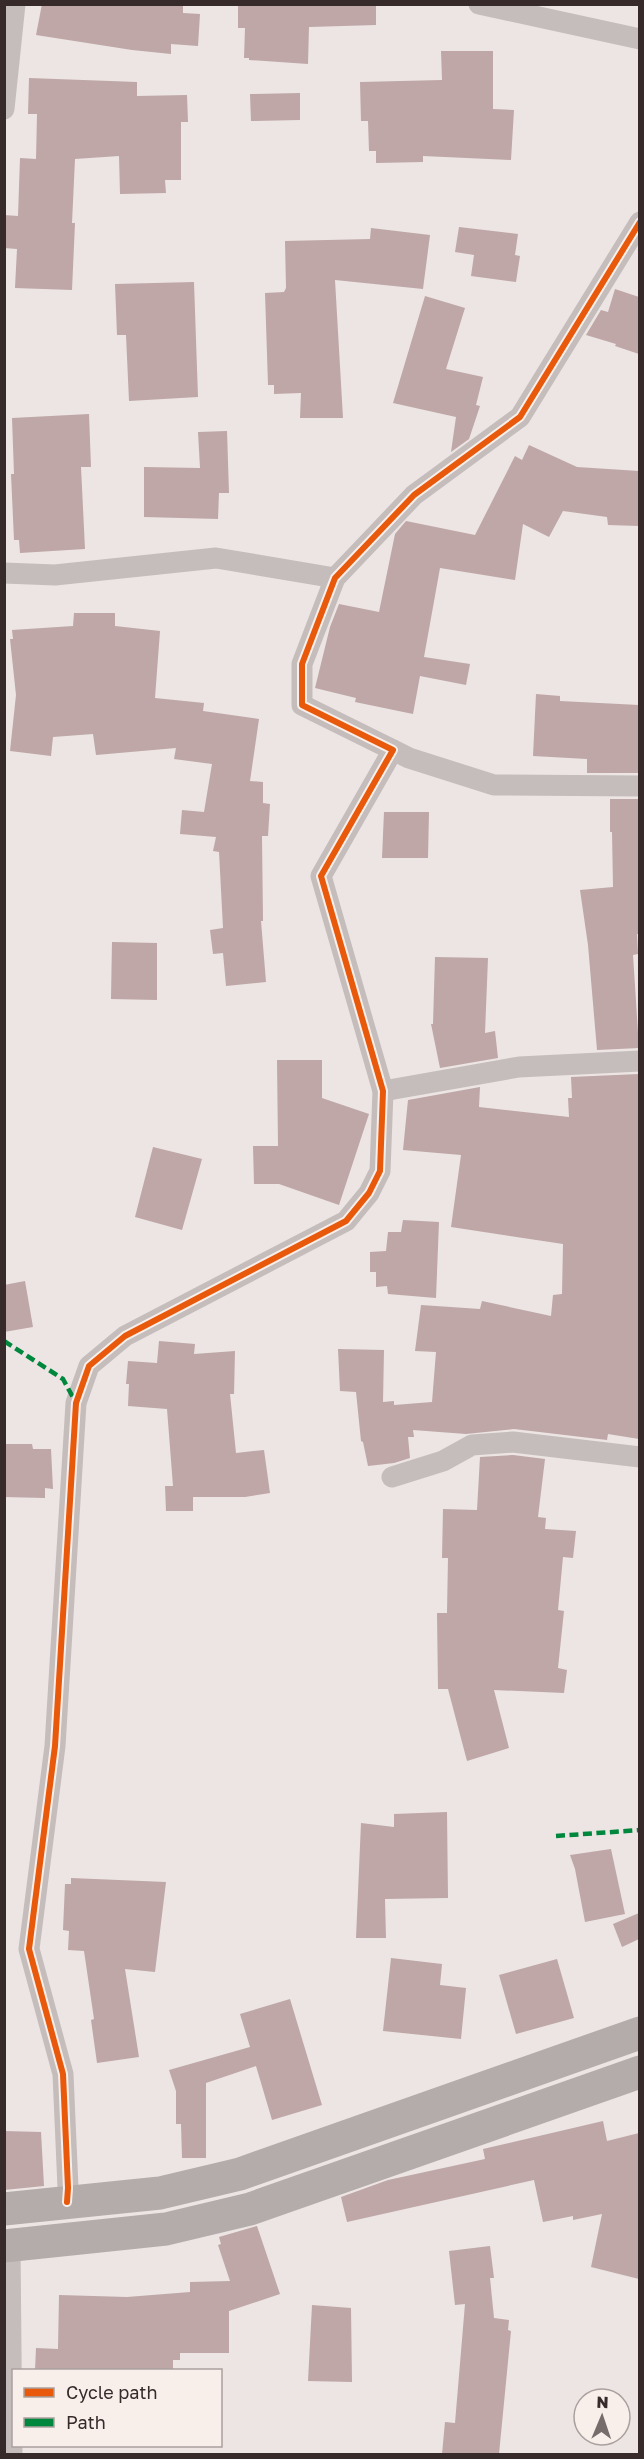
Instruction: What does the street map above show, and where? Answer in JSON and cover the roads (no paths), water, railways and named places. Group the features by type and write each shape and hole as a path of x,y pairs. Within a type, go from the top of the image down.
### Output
{"main road":[{"path":"4,2209 160,2193 240,2174 639,2033"},
{"path":"7,2246 166,2229 250,2209 639,2072"}],"street":[{"path":"4,109 15,4"},
{"path":"479,4 639,39"},
{"path":"639,222 520,417 414,495 335,578 302,664 302,705 409,758 494,785 639,786"},
{"path":"4,573 55,575 216,558 335,578"},
{"path":"67,2202 63,2073 29,1949 55,1746 76,1403 89,1366 125,1336 346,1221 369,1193 380,1171 383,1091 321,876 393,750"},
{"path":"383,1091 519,1067 639,1061"},
{"path":"392,1477 443,1461 472,1445 513,1442 639,1456"},
{"path":"7,2246 12,2454"}]}
